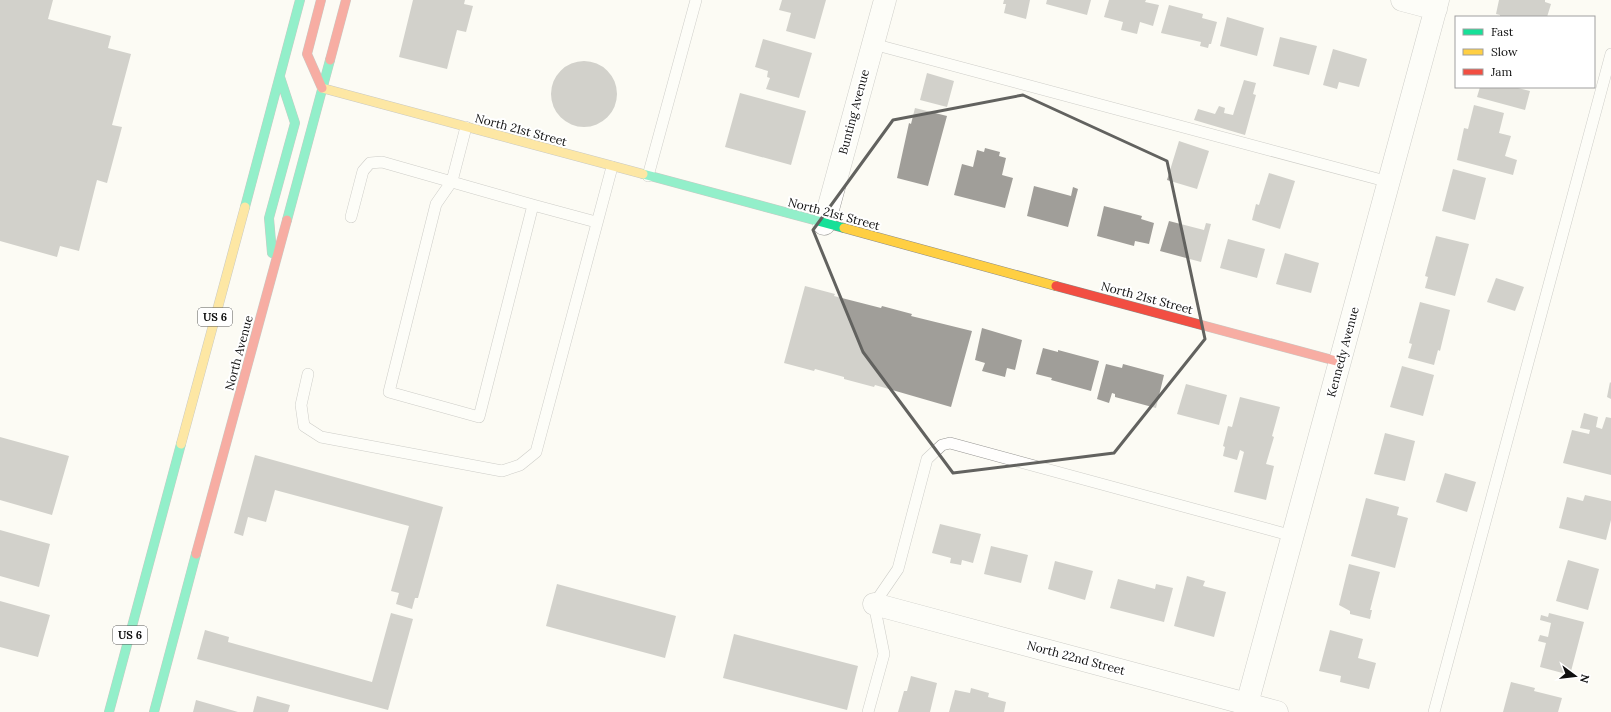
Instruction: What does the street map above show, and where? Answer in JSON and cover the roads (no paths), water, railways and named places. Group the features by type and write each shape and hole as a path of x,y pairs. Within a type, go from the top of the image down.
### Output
{"main road":[{"name":"US 6","path":"110,712 300,0"},
{"path":"321,0 307,54 322,88"},
{"name":"North Avenue","path":"154,712 346,0"},
{"path":"274,269 269,218 295,123 280,77"},
{"name":"North 21st Street","path":"322,88 1340,362"}],"street":[{"name":"Bunting Avenue","path":"824,224 885,0"},
{"path":"1402,0 1437,5"},
{"name":"Kennedy Avenue","path":"1246,704 1437,5"},
{"name":"North 22nd Street","path":"874,604 1277,712"}],"lane":[{"path":"648,176 696,0"},
{"path":"873,44 1389,182"},
{"path":"1434,712 1611,54"},
{"path":"466,127 452,181 436,204 389,392 479,417 533,205"},
{"path":"351,217 363,171 370,164 382,162 596,222"},
{"path":"308,374 301,405 304,426 321,437 502,471 520,465 536,452 596,222 612,167"},
{"path":"868,712 884,654 874,604 898,569 927,459 942,445 950,443 1293,536"}]}
